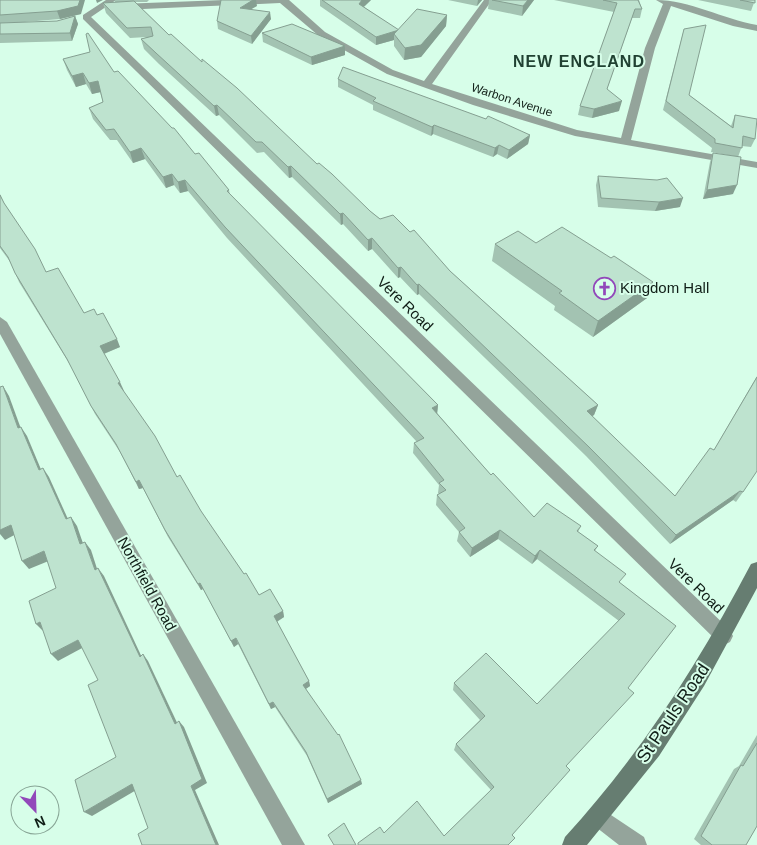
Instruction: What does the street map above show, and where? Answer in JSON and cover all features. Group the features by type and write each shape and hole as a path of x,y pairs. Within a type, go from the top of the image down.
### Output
{"street":[{"name":"Vere Road","path":"112,0 81,18 724,636"},
{"path":"99,8 284,0"},
{"name":"Warbon Avenue","path":"284,0 322,34 390,72 426,85 574,133 757,165"},
{"path":"426,85 488,0"},
{"path":"625,141 664,1 736,24 757,28"},
{"name":"Northfield Road","path":"0,322 294,845"},
{"name":"St Pauls Road","path":"573,845 599,817 667,727 724,636 757,570"},
{"path":"599,817 636,845"}],"building":[{"path":"0,0 80,0 78,6 57,11 0,15"},
{"path":"221,0 253,0 240,8 270,12 251,36 217,21"},
{"path":"322,0 362,0 359,4 399,30 376,37"},
{"path":"492,0 528,0 523,6"},
{"path":"603,0 638,0 642,9 635,9 607,89 622,101 594,109 580,106 617,3"},
{"path":"740,0 755,0 755,3"},
{"path":"134,1 169,35 171,34 202,62 202,59 237,88 370,211 380,219 393,215 410,232 414,230 450,271 598,405 587,411 675,496 710,448 714,450 757,377 757,471 743,492 740,491 676,535 589,447 419,284 417,285 401,267 398,268 372,238 368,240 343,213 340,214 291,166 288,167 262,142 256,142 217,105 214,106 141,39 153,36 151,27 127,28 103,3"},
{"path":"417,9 447,15 421,45 405,48 394,34"},
{"path":"75,16 70,33 0,34 0,23 57,21"},
{"path":"292,24 345,46 311,57 262,33"},
{"path":"706,25 689,95 733,128 735,115 757,119 755,139 743,136 742,148 715,143 715,139 666,101 684,29"},
{"path":"88,33 114,72 118,71 174,128 195,154 199,153 229,190 227,191 438,405 432,408 491,475 493,473 534,517 547,503 581,526 577,531 598,546 594,550 626,574 619,582 676,626 628,688 634,693 566,766 570,770 512,835 515,838 508,845 358,845 358,843 380,827 384,833 417,801 444,836 494,787 456,744 485,716 454,683 486,653 537,704 625,614 540,550 535,556 500,530 472,548 459,532 465,528 437,495 446,490 439,483 444,480 414,443 424,438 225,227 185,180 178,182 172,174 163,177 141,148 130,152 114,129 106,130 89,108 103,102 98,81 89,83 83,73 72,76 63,59 90,52 86,34"},
{"path":"343,67 486,119 488,116 530,135 509,150 499,145 495,148 434,125 432,127 373,101 376,98 338,79"},
{"path":"713,153 741,157 737,185 707,190"},
{"path":"598,176 657,180 667,178 683,198 659,202 601,198"},
{"path":"0,195 35,249 46,272 58,268 84,313 94,309 97,315 103,313 117,339 100,346 120,382 118,383 155,436 177,477 180,475 201,511 244,574 246,573 259,595 270,589 283,611 274,616 309,681 303,685 339,734 361,780 327,799 306,752 273,702 269,704 236,638 231,641 200,583 198,584 165,530 139,480 136,482 116,444 91,406 67,359 0,246"},
{"path":"562,227 611,258 614,256 653,282 598,321 559,293 562,291 495,244 518,231 536,243"},
{"path":"3,386 18,428 21,427 39,470 43,468 66,519 71,517 80,544 85,542 95,570 98,568 140,657 143,654 175,724 179,721 202,779 191,786 216,845 142,845 138,834 148,828 132,784 84,812 75,780 116,757 88,685 98,680 78,640 51,654 40,622 36,624 29,601 56,588 44,551 22,561 11,525 0,530 0,387"},
{"path":"757,743 757,826 746,845 712,845 701,836 741,765 743,766"},
{"path":"344,823 356,845 334,845 328,835"}],"place":[{"name":"Kingdom Hall","path":"604,288"}],"district":[{"name":"NEW ENGLAND","path":"579,61"}]}
